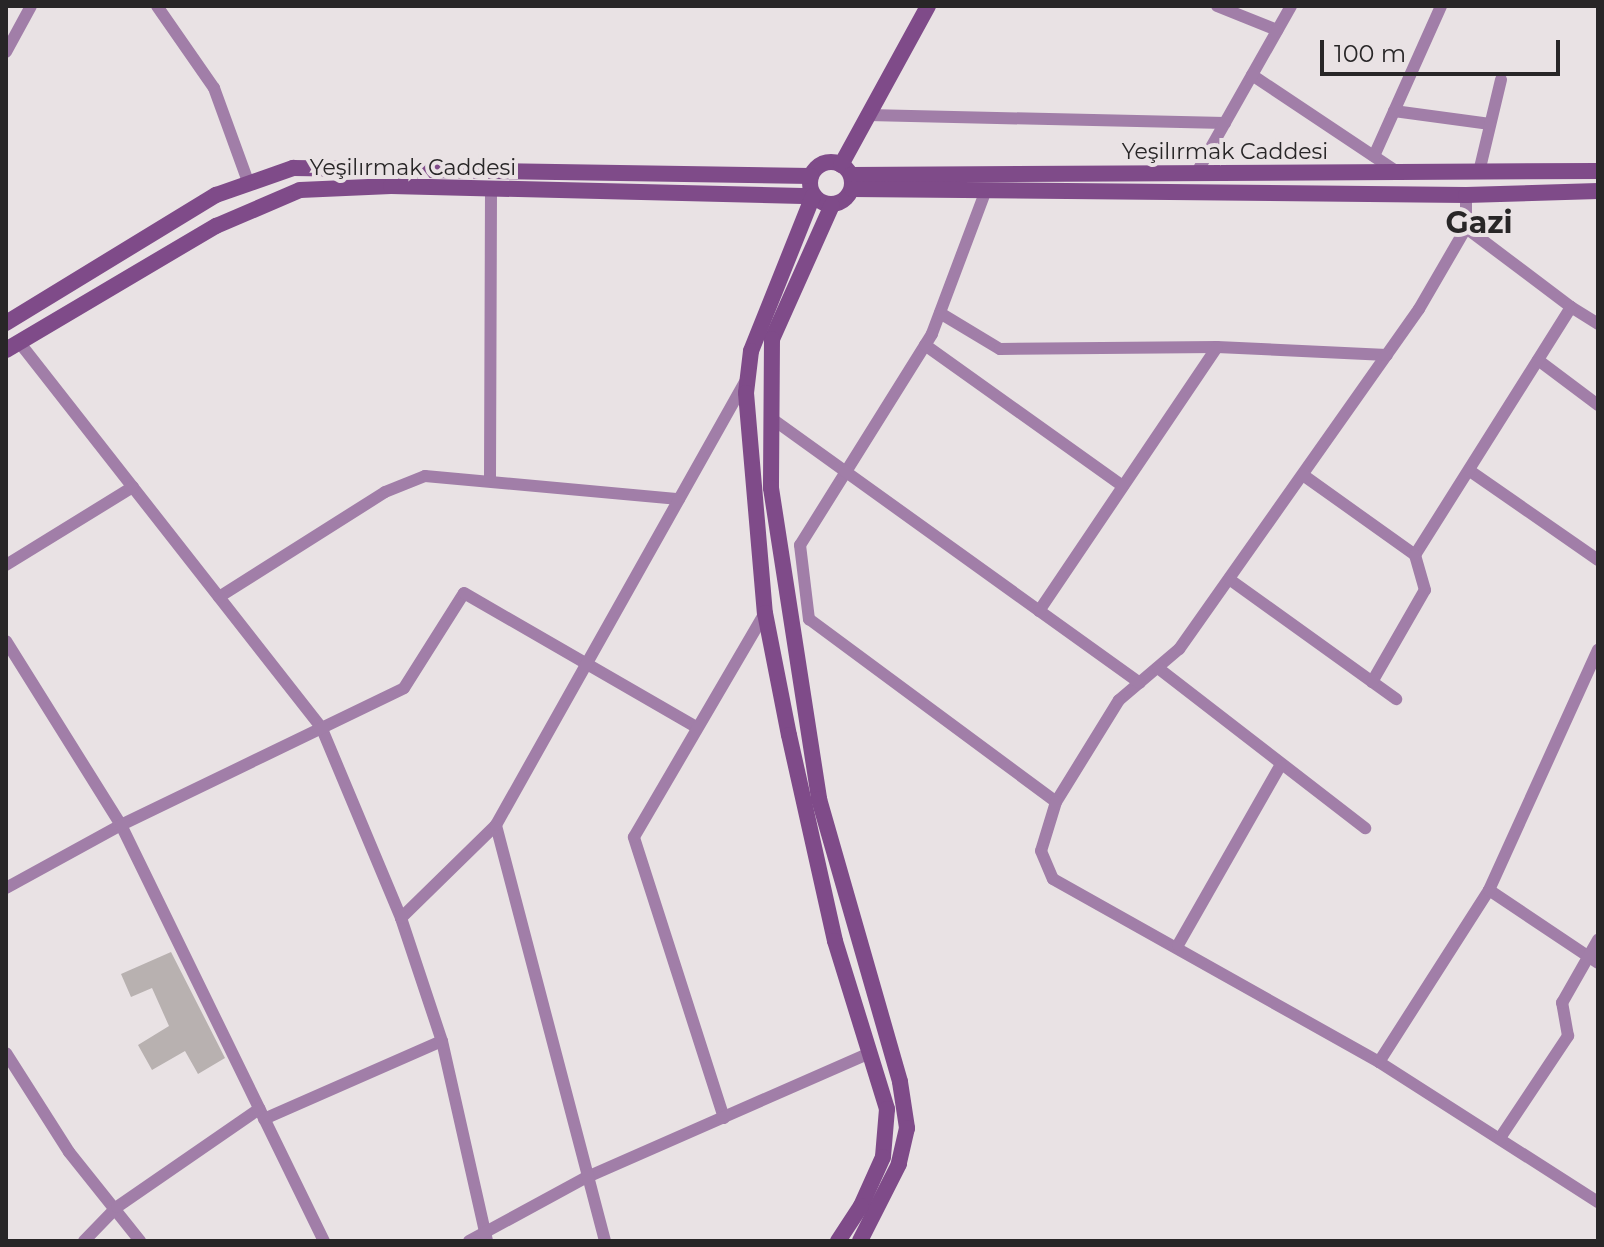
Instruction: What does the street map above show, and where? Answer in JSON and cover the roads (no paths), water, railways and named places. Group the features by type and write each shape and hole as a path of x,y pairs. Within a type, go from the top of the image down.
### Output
{"main road":[{"path":"860,1241 899,1164 907,1128 900,1082 819,799 771,488 772,339 832,205 844,200 848,176 868,115 928,6"},
{"path":"838,1241 861,1206 883,1157 887,1109 835,941 765,613 748,377 751,351 813,196 811,176 827,162 848,176"},
{"name":"Yeşilırmak Caddesi","path":"6,323 216,195 293,168 811,176"},
{"name":"Yeşilırmak Caddesi","path":"848,176 1598,171"},
{"name":"Yeşilırmak Caddesi","path":"848,176 986,190 1466,195 1598,191"},
{"name":"Yeşilırmak Caddesi","path":"12,346 216,226 300,190 491,188 813,196"},
{"path":"813,196 832,205"}],"street":[{"path":"6,52 31,6"},
{"path":"157,6 214,88 249,184"},
{"path":"1217,6 1277,30"},
{"path":"1196,174 1291,6"},
{"path":"1374,156 1441,6"},
{"path":"1252,75 1399,173"},
{"path":"1479,172 1501,80"},
{"path":"1394,111 1490,124"},
{"path":"868,115 1225,123"},
{"path":"490,479 491,188"},
{"path":"986,190 925,345 800,545 809,619 1056,802"},
{"path":"1466,195 1466,228 1387,355 1179,649 1119,700 1056,802 1041,851 1053,879 1379,1062 1598,1202"},
{"path":"1466,228 1598,324"},
{"path":"1415,555 1571,307"},
{"path":"940,313 1000,349 1217,347 1387,355"},
{"path":"925,345 1123,486"},
{"path":"12,346 133,487 322,729 401,918 442,1041 486,1238"},
{"path":"1039,611 1217,347"},
{"path":"1538,360 1598,405"},
{"path":"401,918 496,825 748,377"},
{"path":"771,418 1140,683"},
{"path":"1470,471 1598,560"},
{"path":"1303,475 1415,555 1425,590 1372,682"},
{"path":"219,597 385,492 425,476 490,479 679,499"},
{"path":"6,565 133,487"},
{"path":"1229,579 1396,699"},
{"path":"6,888 121,825 404,688 464,593 696,727"},
{"path":"724,1118 634,837 765,613"},
{"path":"6,641 121,825 324,1241"},
{"path":"1379,1062 1489,890 1598,650"},
{"path":"1158,668 1280,766 1365,828"},
{"path":"1178,945 1280,766"},
{"path":"496,825 585,1178 605,1241"},
{"path":"1489,890 1594,960"},
{"path":"1500,1138 1568,1036 1562,1003 1594,960 1598,940"},
{"path":"84,1241 117,1207 262,1114 442,1041"},
{"path":"6,1053 69,1152 117,1207 140,1241"},
{"path":"469,1241 486,1238 585,1178 870,1053"}],"district":[{"name":"Gazi","path":"1479,223"}]}
